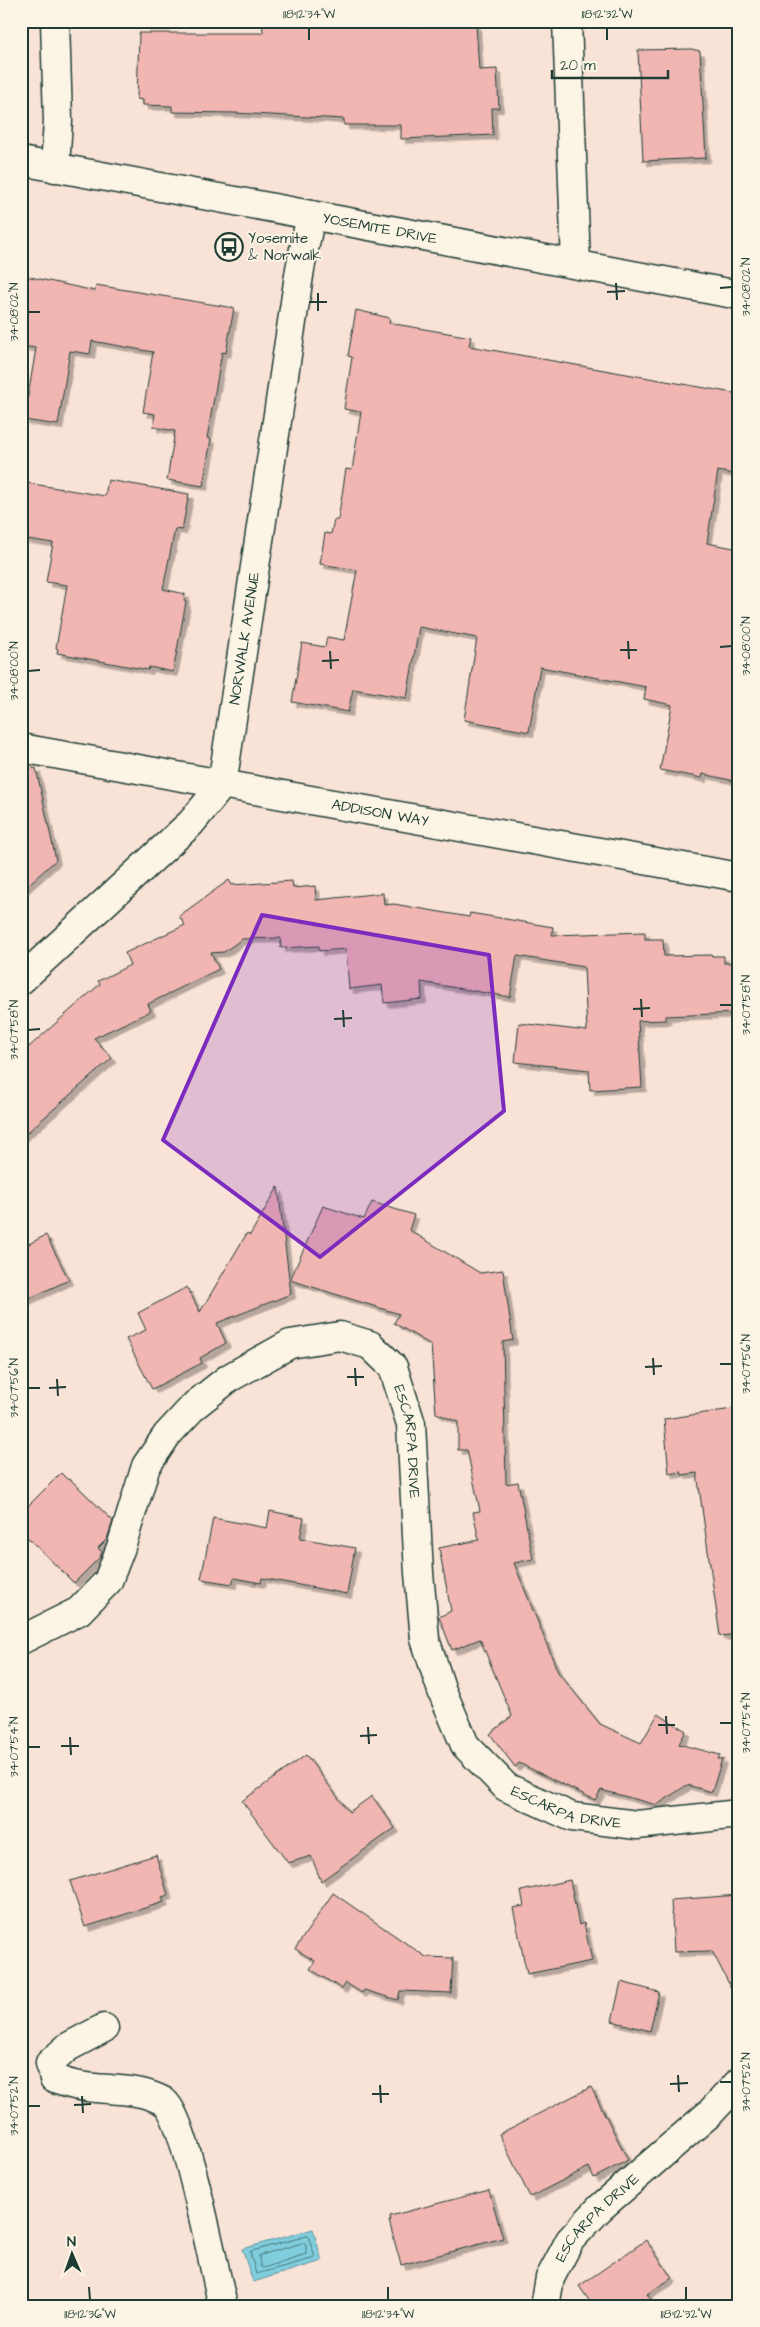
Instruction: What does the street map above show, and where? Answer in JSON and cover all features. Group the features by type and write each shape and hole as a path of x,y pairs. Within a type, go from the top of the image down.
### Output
{"street":[{"path":"55,21 58,120 55,168"},
{"path":"567,21 576,264"},
{"name":"YOSEMITE DRIVE","path":"21,161 739,295"},
{"name":"NORWALK AVENUE","path":"222,785 300,270 311,216"},
{"name":"ADDISON WAY","path":"21,748 739,877"},
{"path":"21,980 191,823 222,785"},
{"name":"ESCARPA DRIVE","path":"21,1640 79,1611 108,1581 121,1548 146,1466 167,1435 195,1405 229,1378 290,1344 340,1336 370,1345 393,1367 411,1424 425,1639 442,1691 465,1745 506,1787 572,1817 638,1825 739,1814"},
{"path":"104,2028 68,2047 50,2063 54,2080 80,2086 145,2093 165,2103 177,2124 191,2171 223,2306"},
{"name":"ESCARPA DRIVE","path":"545,2306 550,2278 570,2240 600,2208 710,2113 739,2082"}],"highlighted area":[{"path":"262,915 489,955 504,1111 320,1257 163,1140"}],"water":[{"path":"313,2229 322,2261 253,2282 242,2249"}],"building":[{"path":"262,21 386,21 387,28 476,24 479,70 497,69 499,108 492,108 493,135 401,139 401,125 344,125 344,119 234,113 172,112 172,106 143,105 143,100 137,99 139,33 263,33"},
{"path":"691,49 700,51 706,158 643,161 638,50"},
{"path":"21,275 95,291 96,285 234,308 226,353 222,352 207,438 211,439 203,486 167,480 175,431 153,427 155,414 143,412 153,352 92,341 90,354 70,351 58,425 24,420 36,348 21,346"},
{"path":"356,310 390,318 389,323 471,337 469,346 739,394 739,475 718,471 707,543 739,549 739,782 703,774 702,778 660,770 672,705 644,699 646,687 540,667 529,732 464,720 477,638 419,627 407,698 353,689 348,712 292,702 302,643 325,647 327,637 344,640 357,570 320,564 325,533 331,534 334,520 338,520 346,469 352,470 361,412 344,409 352,357 348,356"},
{"path":"108,480 189,494 182,530 175,529 163,589 185,594 184,601 186,602 173,672 149,667 148,670 57,653 58,649 56,648 67,585 46,582 53,543 21,538 21,482 105,496"},
{"path":"36,768 56,860 21,891 21,769"},
{"path":"229,880 232,885 292,881 293,888 315,886 316,900 383,893 384,905 394,904 469,917 470,913 553,927 552,935 645,932 645,939 663,939 664,956 724,956 724,963 739,963 739,1013 666,1016 666,1020 638,1021 642,1087 590,1090 589,1070 515,1062 519,1023 587,1031 584,967 517,956 510,997 421,982 422,999 384,1003 382,985 349,989 346,949 319,951 319,946 281,948 280,938 242,939 224,952 211,953 219,969 148,1004 151,1011 94,1038 112,1058 21,1138 21,1054 100,984 98,981 130,965 125,953 185,925 179,916"},
{"path":"278,1187 291,1294 217,1323 226,1343 200,1358 202,1363 152,1389 126,1339 146,1330 138,1313 187,1287 200,1312 247,1233 250,1235"},
{"path":"372,1202 414,1215 409,1230 480,1273 503,1270 513,1340 503,1342 506,1484 518,1482 533,1559 514,1563 558,1672 600,1724 641,1743 658,1714 686,1731 679,1744 720,1755 718,1759 722,1759 712,1792 687,1785 657,1805 601,1790 595,1800 519,1763 515,1767 490,1734 512,1716 480,1639 452,1650 439,1617 451,1611 439,1548 479,1540 473,1512 480,1511 467,1450 458,1450 458,1422 436,1413 431,1345 394,1323 399,1314 290,1280 323,1206 364,1219"},
{"path":"46,1235 69,1280 21,1302 21,1248"},
{"path":"739,1408 739,1634 720,1636 697,1473 682,1475 681,1472 669,1474 664,1419"},
{"path":"61,1473 68,1480 70,1479 113,1521 107,1539 98,1548 102,1552 100,1557 74,1583 21,1531 21,1513"},
{"path":"270,1511 304,1518 300,1538 355,1548 347,1594 262,1578 261,1583 234,1578 232,1584 201,1579 213,1518 267,1528"},
{"path":"306,1755 349,1812 372,1796 395,1828 321,1881 311,1856 288,1863 242,1801"},
{"path":"156,1855 168,1895 162,1897 164,1902 85,1927 70,1881"},
{"path":"570,1880 579,1925 584,1923 592,1961 527,1974 513,1908 524,1906 521,1891"},
{"path":"333,1893 426,1957 453,1958 451,1993 400,1991 398,2000 364,1990 362,1993 346,1983 342,1989 310,1969 315,1961 295,1949"},
{"path":"739,1895 739,2003 712,1951 674,1952 671,1900"},
{"path":"621,1982 659,1992 650,2031 612,2021"},
{"path":"591,2087 628,2160 594,2178 589,2167 530,2197 499,2134"},
{"path":"489,2190 503,2238 401,2265 389,2221 391,2220 390,2216"},
{"path":"646,2240 672,2278 647,2294 655,2306 593,2306 579,2286"}],"place":[{"name":"Yosemite & Norwalk","path":"229,247"}]}
